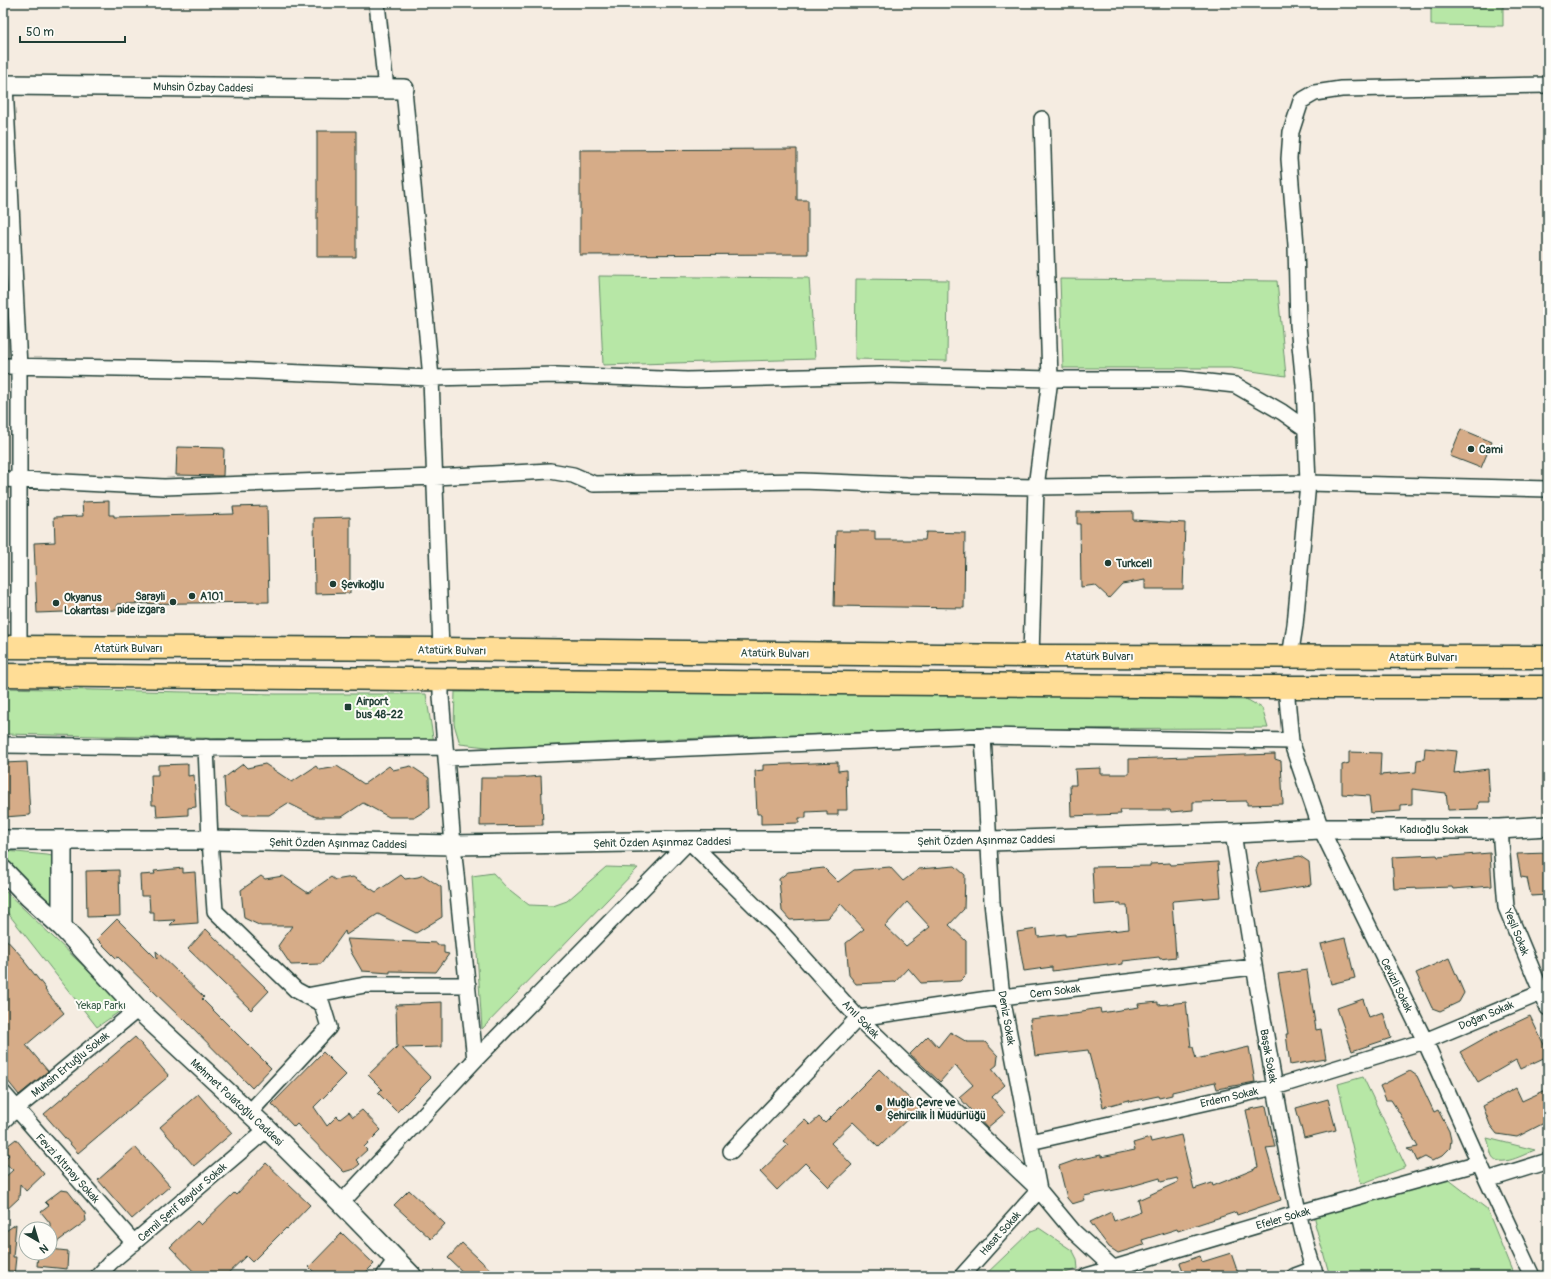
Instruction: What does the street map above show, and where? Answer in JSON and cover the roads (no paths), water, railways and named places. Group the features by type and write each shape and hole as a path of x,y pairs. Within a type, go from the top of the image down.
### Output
{"main road":[{"name":"Atatürk Bulvarı","path":"11,647 440,649 1031,656 1548,657"},
{"path":"440,649 441,679"},
{"path":"1286,687 1290,657"},
{"path":"3,675 1286,687 1548,687"}],"street":[{"path":"377,3 395,89 431,378 440,649"},
{"path":"4,85 9,284 19,367 19,480 11,647"},
{"name":"Muhsin Özbay Caddesi","path":"4,85 395,89"},
{"path":"1290,657 1295,626 1308,483 1304,385 1298,325 1296,245 1289,159 1291,132 1301,101 1316,93 1341,88 1548,85"},
{"path":"1031,656 1036,487 1050,379 1042,119"},
{"path":"3,366 232,370 431,378 556,375 687,380 881,374 1050,379 1181,379 1236,386 1282,412 1306,429"},
{"path":"3,479 164,487 435,477 550,471 573,475 594,484 802,481 907,485 1036,487 1308,483 1548,489"},
{"path":"441,679 454,845 475,1060"},
{"name":"Cevizli Sokak","path":"1286,687 1291,741 1320,829 1425,1041 1479,1163 1532,1276"},
{"path":"3,745 206,747 446,753 983,736 1291,741"},
{"name":"Deniz Sokak","path":"983,736 992,902 1002,997 1038,1190"},
{"path":"206,747 215,911 296,990 322,1004 329,1027 249,1113"},
{"name":"Kadıoğlu Sokak","path":"1320,829 1500,829 1548,826"},
{"name":"Şehit Özden Aşınmaz Caddesi","path":"3,840 62,842 210,840 454,845 689,841 988,841 1320,829"},
{"name":"Yeşil Sokak","path":"1500,829 1506,907 1545,991 1548,1008"},
{"name":"Başak Sokak","path":"1233,833 1253,967 1275,1086 1299,1213 1315,1273"},
{"path":"341,1203 475,1060 689,841"},
{"name":"Anıl Sokak","path":"689,841 780,931 858,1018 1038,1190"},
{"path":"62,842 62,927"},
{"name":"Mehmet Polatoğlu Caddesi","path":"3,870 29,897 62,927 138,1009 267,1129 412,1276"},
{"name":"Cem Sokak","path":"858,1018 1002,997 1253,967"},
{"path":"306,996 365,985 468,985"},
{"name":"Doğan Sokak","path":"1425,1041 1545,991"},
{"name":"Muhsin Ertuğlu Sokak","path":"3,1121 138,1009"},
{"path":"731,1150 858,1018"},
{"name":"Erdem Sokak","path":"1030,1142 1275,1086 1425,1041"},
{"name":"Fevzi Altınay Sokak","path":"3,1093 134,1243"},
{"name":"Cemil Şerif Baydur Sokak","path":"98,1276 134,1243 267,1129"},
{"path":"1487,1180 1548,1161"},
{"name":"Efeler Sokak","path":"1087,1276 1299,1213 1479,1163"},
{"path":"1038,1190 1073,1231 1113,1268"},
{"name":"Hasat Sokak","path":"962,1276 1038,1190"},
{"path":"384,1276 396,1259"},
{"path":"1295,1276 1315,1273"}],"place":[{"name":"Cami","path":"1471,449"},
{"name":"Turkcell","path":"1108,563"},
{"name":"Şevikoğlu","path":"333,584"},
{"name":"A101","path":"192,596"},
{"name":"Sarayli pide izgara","path":"173,602"},
{"name":"Okyanus Lokantası","path":"56,603"},
{"name":"Airport bus 48-22","path":"348,707"},
{"name":"Muğla Çevre ve Şehircilik İl Müdürlüğü","path":"879,1108"}],"park label":[{"name":"Yekap Parkı","path":"101,1005"}]}
